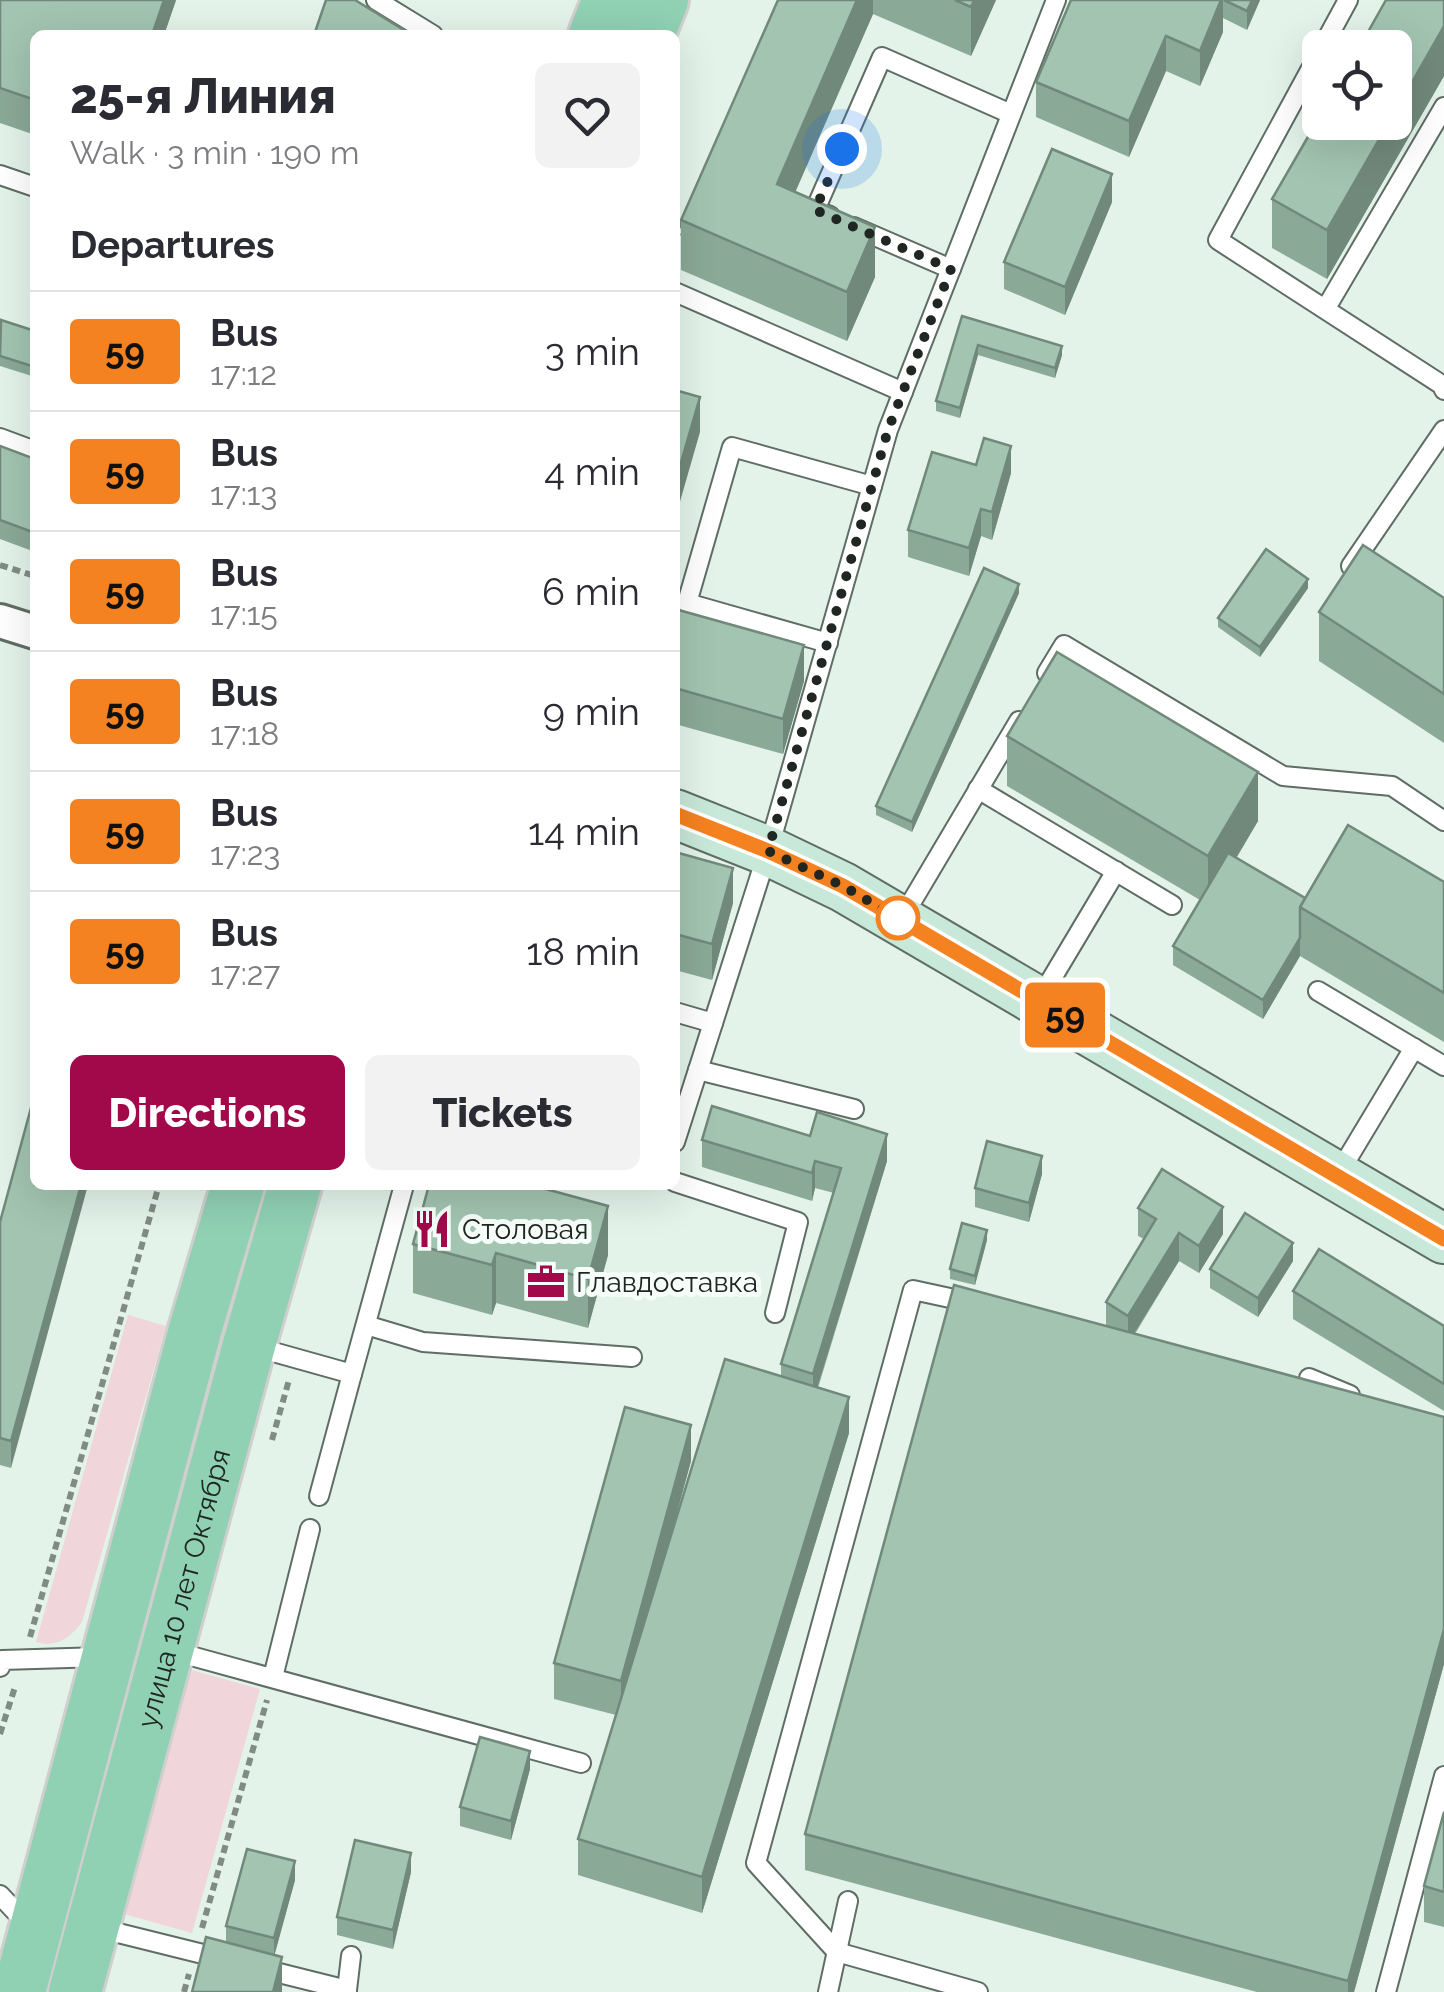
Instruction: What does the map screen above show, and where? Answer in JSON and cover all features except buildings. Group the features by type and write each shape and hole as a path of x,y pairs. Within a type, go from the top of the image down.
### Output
{"main road":[{"path":"597,30 608,0"},
{"path":"650,30 662,0"},
{"path":"680,816 843,886 1444,1239"},
{"name":"улица 10 лет Октября","path":"18,1992 17,1914 108,1657 237,1190"},
{"name":"улица 10 лет Октября","path":"75,1992 294,1190"}],"street":[{"path":"0,620 30,630"}],"lane":[{"path":"376,0 425,30"},
{"path":"680,1126 768,851 888,430 1056,0"},
{"path":"1332,30 1348,0"},
{"path":"951,269 815,210 882,57 1011,114"},
{"path":"1302,85 1218,240 1443,386"},
{"path":"1326,308 1444,107"},
{"path":"0,175 30,185"},
{"path":"680,294 903,392"},
{"path":"1366,576 1350,566 1444,430"},
{"path":"0,438 30,449"},
{"path":"828,642 688,603 702,550 732,446 872,486"},
{"path":"901,920 1064,645 1283,776 1392,786 1444,822"},
{"path":"978,790 1172,904"},
{"path":"1039,1000 1116,871"},
{"path":"1318,991 1444,1066"},
{"path":"680,1014 713,1024"},
{"path":"1337,1176 1414,1048"},
{"path":"698,1070 854,1109"},
{"path":"680,1184 798,1222 775,1313"},
{"path":"319,1496 403,1190"},
{"path":"978,1992 837,1952 756,1863 913,1290 994,1308"},
{"path":"366,1325 424,1342 632,1358"},
{"path":"249,1345 352,1374"},
{"path":"1308,1378 1359,1398"},
{"path":"273,1677 310,1529"},
{"path":"168,1649 582,1763"},
{"path":"0,1668 2,1660 108,1657"},
{"path":"1386,1992 1444,1776"},
{"path":"828,1992 848,1900"},
{"path":"93,1927 233,1961"},
{"path":"252,1966 346,1991 352,1956"}],"path":[{"path":"680,229 690,206"},
{"path":"0,565 30,574"},
{"path":"0,1734 158,1190"},
{"path":"196,1952 273,1677"}],"shaded area":[{"path":"128,1315 166,1326 82,1622 62,1640 50,1644 36,1642"},
{"path":"188,1669 260,1689 192,1933 120,1913"}],"bus line":[{"name":"59","path":"680,816 843,886 1444,1239"}],"place":[{"name":"Столовая","path":"432,1229"},
{"name":"Главдоставка","path":"546,1282"}],"route":[{"path":"842,149 815,210 951,269 888,430 768,851 843,886 901,920 898,918"}]}
